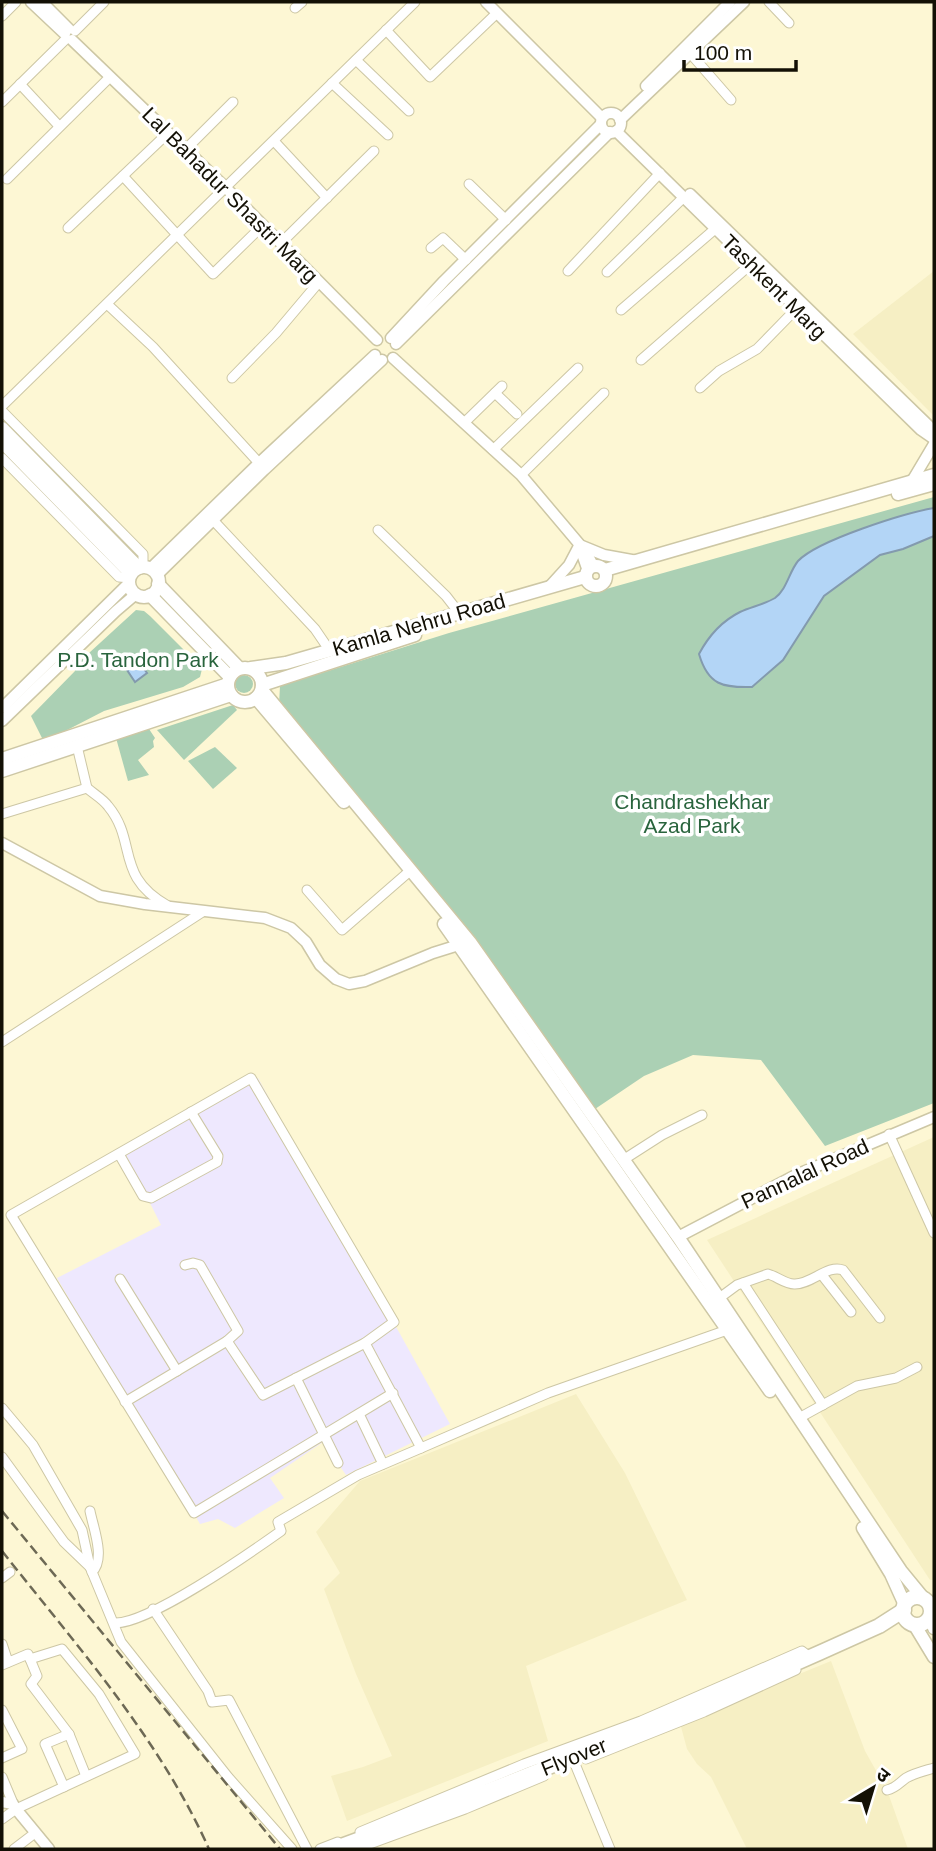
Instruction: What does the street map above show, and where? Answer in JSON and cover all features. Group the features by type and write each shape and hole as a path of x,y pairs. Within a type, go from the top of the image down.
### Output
{"main road":[{"path":"2,428 236,679 245,702 260,691"},
{"path":"2,442 141,577 150,595 236,679"},
{"name":"Kamla Nehru Road","path":"260,691 389,643 595,574 934,475"},
{"name":"Kamla Nehru Road","path":"2,759 286,663 595,574 934,484"},
{"path":"236,679 260,676 260,691 465,943 678,1237 718,1299 732,1328 799,1418 901,1571 931,1610"},
{"name":"Kamla Nehru Road","path":"2,771 78,746 236,679"},
{"path":"465,943 732,1328 868,1535 891,1574 908,1615 934,1657"},
{"path":"908,1615 914,1598 931,1610"},
{"path":"908,1615 922,1624 931,1610"},
{"name":"Flyover","path":"333,1849 553,1766 706,1704 908,1615"}],"street":[{"path":"2,16 16,2"},
{"path":"31,2 70,35"},
{"path":"42,2 70,35"},
{"path":"2,102 104,2"},
{"path":"141,577 143,554 2,409 415,2"},
{"name":"Tashkent Marg","path":"486,2 496,7 715,229 934,440"},
{"path":"394,341 730,2"},
{"path":"394,341 466,260 506,220 744,2"},
{"path":"769,2 789,23"},
{"path":"386,30 430,77 496,7"},
{"name":"Lal Bahadur Shastri Marg","path":"70,35 377,340"},
{"path":"690,54 731,100"},
{"path":"356,60 409,111"},
{"path":"7,179 110,77"},
{"path":"332,83 388,135"},
{"path":"20,85 60,126"},
{"path":"186,149 233,102"},
{"name":"Tashkent Marg","path":"612,123 838,336 928,425 934,440"},
{"path":"68,228 168,133"},
{"path":"274,141 327,198"},
{"path":"281,243 374,151"},
{"path":"568,271 660,173"},
{"path":"123,176 213,274 261,226"},
{"path":"469,184 506,220"},
{"path":"607,272 684,197"},
{"path":"621,310 715,229"},
{"path":"431,248 443,238 466,260"},
{"path":"641,360 751,264"},
{"path":"232,378 276,333 319,282"},
{"path":"107,304 153,347 259,463"},
{"path":"700,388 719,371 757,349 797,309"},
{"path":"2,708 259,463 383,357 397,351 394,341 384,336 377,340 373,347 383,357 464,423 521,475 579,545 595,574"},
{"path":"2,721 116,611 141,577 213,520 383,357"},
{"path":"493,450 578,368"},
{"path":"464,423 498,389 517,414"},
{"path":"521,475 604,393"},
{"path":"912,481 934,440"},
{"path":"2,458 119,577 141,577"},
{"path":"213,520 315,629 330,651"},
{"path":"378,530 446,596 460,614"},
{"path":"579,545 604,555 638,561"},
{"path":"549,587 569,565 579,545"},
{"path":"78,746 87,788 108,805 118,822 133,873 150,896 170,907"},
{"path":"2,814 87,788"},
{"path":"2,843 100,896 265,918 291,928 306,942 320,965 336,979 349,984 365,981 432,953 465,943"},
{"path":"307,890 342,930 408,873"},
{"path":"2,1042 204,911"},
{"path":"227,1341 262,1395 365,1343 394,1322 251,1079 11,1215 194,1513 393,1393"},
{"path":"119,1153 143,1196 151,1198 217,1162 218,1156 191,1112"},
{"path":"623,1160 662,1135 702,1115"},
{"name":"Pannalal Road","path":"678,1237 796,1175 934,1117"},
{"path":"889,1135 934,1233"},
{"path":"125,1402 227,1341 237,1331 200,1265 186,1265"},
{"path":"718,1299 743,1283 768,1274 794,1284 822,1275 831,1268 843,1270 880,1318"},
{"path":"822,1275 851,1312"},
{"path":"120,1279 177,1371"},
{"path":"743,1283 823,1405"},
{"path":"114,1623 123,1623 212,1578 281,1531 278,1522 358,1475 548,1393 732,1328"},
{"path":"365,1343 421,1448"},
{"path":"799,1418 857,1386 896,1378 917,1367"},
{"path":"296,1378 338,1463"},
{"path":"2,1408 33,1445 82,1531 91,1569 121,1642 169,1705 292,1849"},
{"path":"359,1413 383,1464"},
{"path":"2,1457 64,1542 91,1569"},
{"path":"90,1511 99,1559 97,1567 91,1569"},
{"path":"153,1609 208,1691 212,1702 229,1700 307,1849"},
{"path":"2,1644 5,1664 28,1654 37,1676 31,1684 69,1734 86,1776"},
{"path":"2,1819 10,1805 64,1787 135,1754 99,1694 62,1649 30,1660"},
{"path":"320,1849 524,1764 641,1721 802,1651 808,1659 809,1664 663,1730 356,1849"},
{"path":"2,1710 22,1749 2,1758"},
{"path":"64,1787 45,1744 69,1734"},
{"path":"575,1764 610,1849"},
{"path":"887,1790 896,1788 919,1772 934,1768"},
{"path":"2,1777 10,1805 48,1849"},
{"path":"14,1849 35,1833"}],"shaded area":[{"path":"934,271 934,416 853,334"},
{"path":"258,1078 450,1424 346,1475 323,1442 270,1478 284,1498 235,1528 218,1519 200,1524 57,1278 161,1225 126,1155"},
{"path":"934,1137 934,1580 930,1580 707,1240"},
{"path":"576,1394 625,1473 687,1600 526,1666 548,1741 347,1821 331,1776 392,1756 356,1674 324,1589 340,1573 316,1532 360,1481"},
{"path":"831,1661 865,1751 887,1790 908,1849 747,1849 711,1777 697,1764 687,1749 680,1723"}],"green space":[{"name":"Chandrashekhar Azad Park","path":"934,497 934,1103 825,1146 761,1060 693,1055 644,1076 595,1109 279,705 280,686 449,633"},
{"name":"P.D. Tandon Park","path":"136,610 144,611 150,616 199,665 202,669 200,677 183,687 104,711 44,742 31,716 75,671 77,664"},
{"path":"244,675 250,678 253,684 250,690 244,693 238,690 235,684 238,678"},
{"path":"233,705 237,710 184,760 157,730"},
{"path":"149,729 155,738 154,747 138,760 149,775 128,781 116,738"},
{"path":"215,747 237,768 213,789 188,761"}],"water":[{"path":"934,508 934,536 880,555 824,596 783,660 752,687 725,685 707,672 699,654 711,636 733,616 775,598 798,561 808,553 863,528"},
{"path":"139,662 147,673 135,682 127,670"}],"railway":[{"path":"2,1511 280,1849"},
{"path":"2,1551 141,1731 189,1808 209,1849"}]}
